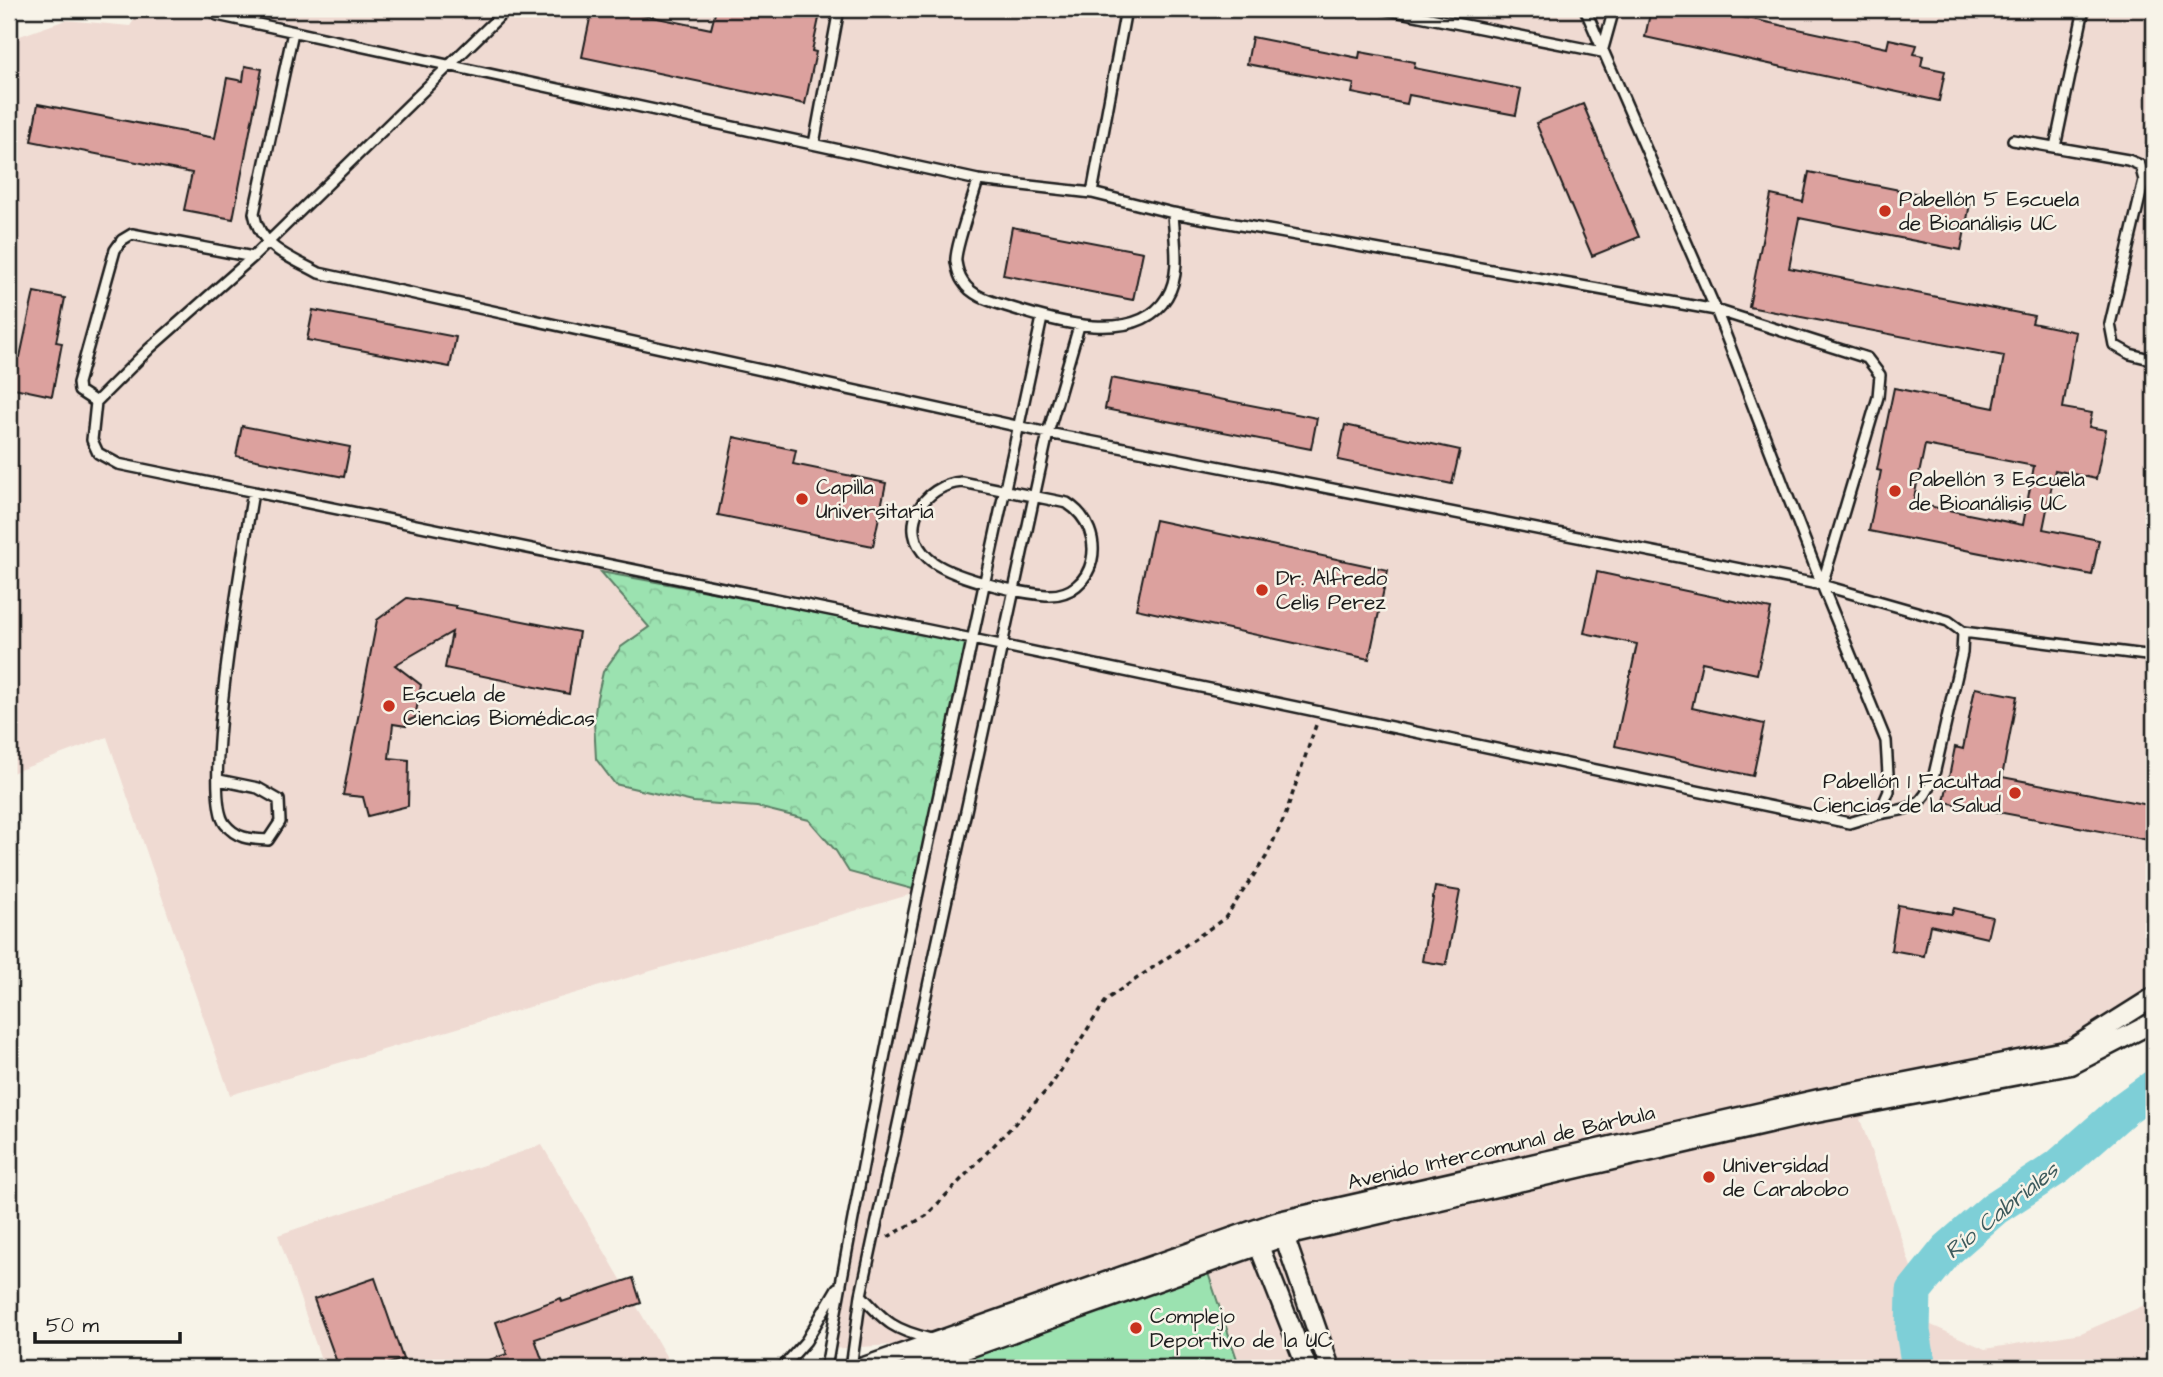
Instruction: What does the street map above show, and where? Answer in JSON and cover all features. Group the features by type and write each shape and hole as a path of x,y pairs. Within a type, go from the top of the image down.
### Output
{"street":[{"name":"Avenido Intercomunal de Bárbula","path":"861,1368 1282,1228 1819,1099 2070,1050 2154,997"},
{"name":"Avenido Intercomunal de Bárbula","path":"1282,1228 1811,1114 2071,1065 2154,1022"},
{"path":"1282,1228 1331,1368"},
{"name":"Avenido Intercomunal de Bárbula","path":"912,1368 1256,1237"},
{"path":"1256,1237 1307,1368"}],"lane":[{"path":"507,9 253,257 150,348 96,402 92,440 98,453 117,464 972,639 1849,823 1910,808 1926,798 1933,779 1962,653 1963,632"},
{"path":"814,144 839,9"},
{"path":"1092,193 1126,9"},
{"path":"1384,9 1602,52"},
{"path":"1585,9 1716,310 1822,585 1886,741 1889,791 1880,814"},
{"path":"1602,52 1614,9"},
{"path":"2055,147 2084,9"},
{"path":"217,15 978,180 1092,193 1173,213 1716,310 1867,358 1880,374 1878,397 1822,585"},
{"path":"293,33 254,213 256,227 267,243 319,273 1048,433 1822,585 1948,621 1963,632 2154,656"},
{"path":"2013,139 2128,160 2140,165 2144,180 2110,324 2114,345 2130,354 2154,360"},
{"path":"978,180 955,260 963,283 983,298 1042,318 1079,326 1122,324 1148,318 1168,296 1176,267 1173,213"},
{"path":"96,402 79,391 78,383 115,250 122,240 132,234 253,257"},
{"path":"826,1368 841,1280 972,639 1042,318"},
{"path":"850,1368 861,1295 1048,433 1079,326"},
{"path":"962,482 1004,491 1067,503 1083,515 1092,533 1093,554 1086,573 1070,589 1048,595 984,583 929,559 917,539 916,516 933,491 962,482"},
{"path":"219,780 258,788 279,800 280,821 268,840 240,838 223,822 219,802 219,780 220,725 253,492"},
{"path":"782,1368 806,1341 841,1280"},
{"path":"861,1295 883,1320 913,1335 940,1342"}],"path":[{"path":"873,1245 926,1216 979,1162 1050,1087 1107,999 1225,918 1266,857 1285,816 1320,713"}],"shaded area":[{"path":"141,9 2154,9 2154,997 2070,1050 1279,1221 940,1342 829,1349 919,892 230,1095 107,737 9,774 9,79 14,38 66,20 130,26"},
{"name":"Universidad de Carabobo","path":"1910,1096 1860,1119 1931,1325 1985,1349 2081,1333 2154,1301 2154,1368 912,1368 1285,1236"},
{"path":"542,1145 673,1368 324,1368 278,1235"}],"green space":[{"path":"601,572 972,639 920,891 849,872 836,851 809,820 757,807 693,802 615,784 596,759 594,721 597,698 603,672 621,647 649,627"},
{"name":"Complejo Deportivo de la UC","path":"1208,1273 1240,1368 941,1368 1121,1298"}],"building":[{"path":"592,9 614,9 711,29 716,9 821,9 812,51 816,52 805,104 582,57"},
{"path":"1651,9 1705,9 1887,48 1889,39 1917,45 1914,54 1923,56 1921,66 1945,71 1939,101 1645,37"},
{"path":"1252,37 1359,58 1360,52 1415,62 1414,68 1521,89 1516,115 1409,95 1407,104 1352,93 1354,84 1247,64"},
{"path":"245,66 262,69 233,219 184,210 192,173 31,141 38,104 215,138 227,78 243,81"},
{"path":"1583,104 1639,237 1592,256 1536,123"},
{"path":"1809,172 1970,204 1961,250 1799,218 1789,268 2034,316 2032,323 2076,332 2063,408 2092,413 2089,427 2106,430 2096,479 2055,470 2043,529 2099,540 2092,575 1869,531 1881,471 1877,470 1894,388 1994,408 2004,356 1749,307 1771,195 1803,202","holes":["1925,445 2034,466 2023,525 1913,503"]},
{"path":"1012,227 1143,252 1133,300 1003,275"},
{"path":"34,292 65,298 56,342 62,343 52,396 9,387 9,355 20,357"},
{"path":"313,310 456,337 450,367 307,340"},
{"path":"1111,378 1317,418 1311,449 1105,409"},
{"path":"1345,425 1460,450 1452,484 1338,460"},
{"path":"242,426 350,447 344,477 236,456"},
{"name":"Capilla Universitaria","path":"734,437 796,450 793,464 886,483 873,546 718,515"},
{"name":"Dr. Alfredo Celis Perez","path":"1155,520 1388,570 1369,659 1136,609"},
{"path":"1597,572 1771,609 1757,674 1702,662 1692,708 1764,724 1753,776 1615,746 1637,644 1584,633"},
{"name":"Escuela de Ciencias Biomédicas","path":"407,598 579,632 569,694 445,668 452,632 395,665 421,685 415,718 407,721 406,726 393,724 389,758 409,760 408,806 368,816 363,797 343,795 377,620"},
{"name":"Pabellón 1 Facultad Ciencias de la Salud","path":"1975,688 2017,696 2002,777 2154,806 2154,841 1944,802 1955,747 1963,749"},
{"path":"1435,887 1460,891 1446,965 1422,961"},
{"path":"1898,905 1952,914 1954,908 1992,917 1987,938 1930,925 1924,956 1891,950"},
{"path":"375,1278 403,1359 376,1368 339,1368 314,1299"},
{"path":"633,1278 641,1303 535,1339 545,1368 472,1368 507,1354 496,1322 561,1298 562,1302"}],"waterway":[{"name":"Río Cabriales","path":"1919,1368 1913,1331 1914,1291 1947,1250 1995,1208 2058,1167 2125,1108 2154,1087"}],"place":[{"name":"Pabellón 5 Escuela de Bioanálisis UC","path":"1885,211"},
{"name":"Pabellón 3 Escuela de Bioanálisis UC","path":"1895,491"},
{"name":"Capilla Universitaria","path":"802,499"},
{"name":"Dr. Alfredo Celis Perez","path":"1262,590"},
{"name":"Escuela de Ciencias Biomédicas","path":"389,706"},
{"name":"Pabellón 1 Facultad Ciencias de la Salud","path":"2015,793"},
{"name":"Universidad de Carabobo","path":"1709,1177"},
{"name":"Complejo Deportivo de la UC","path":"1136,1328"}]}
